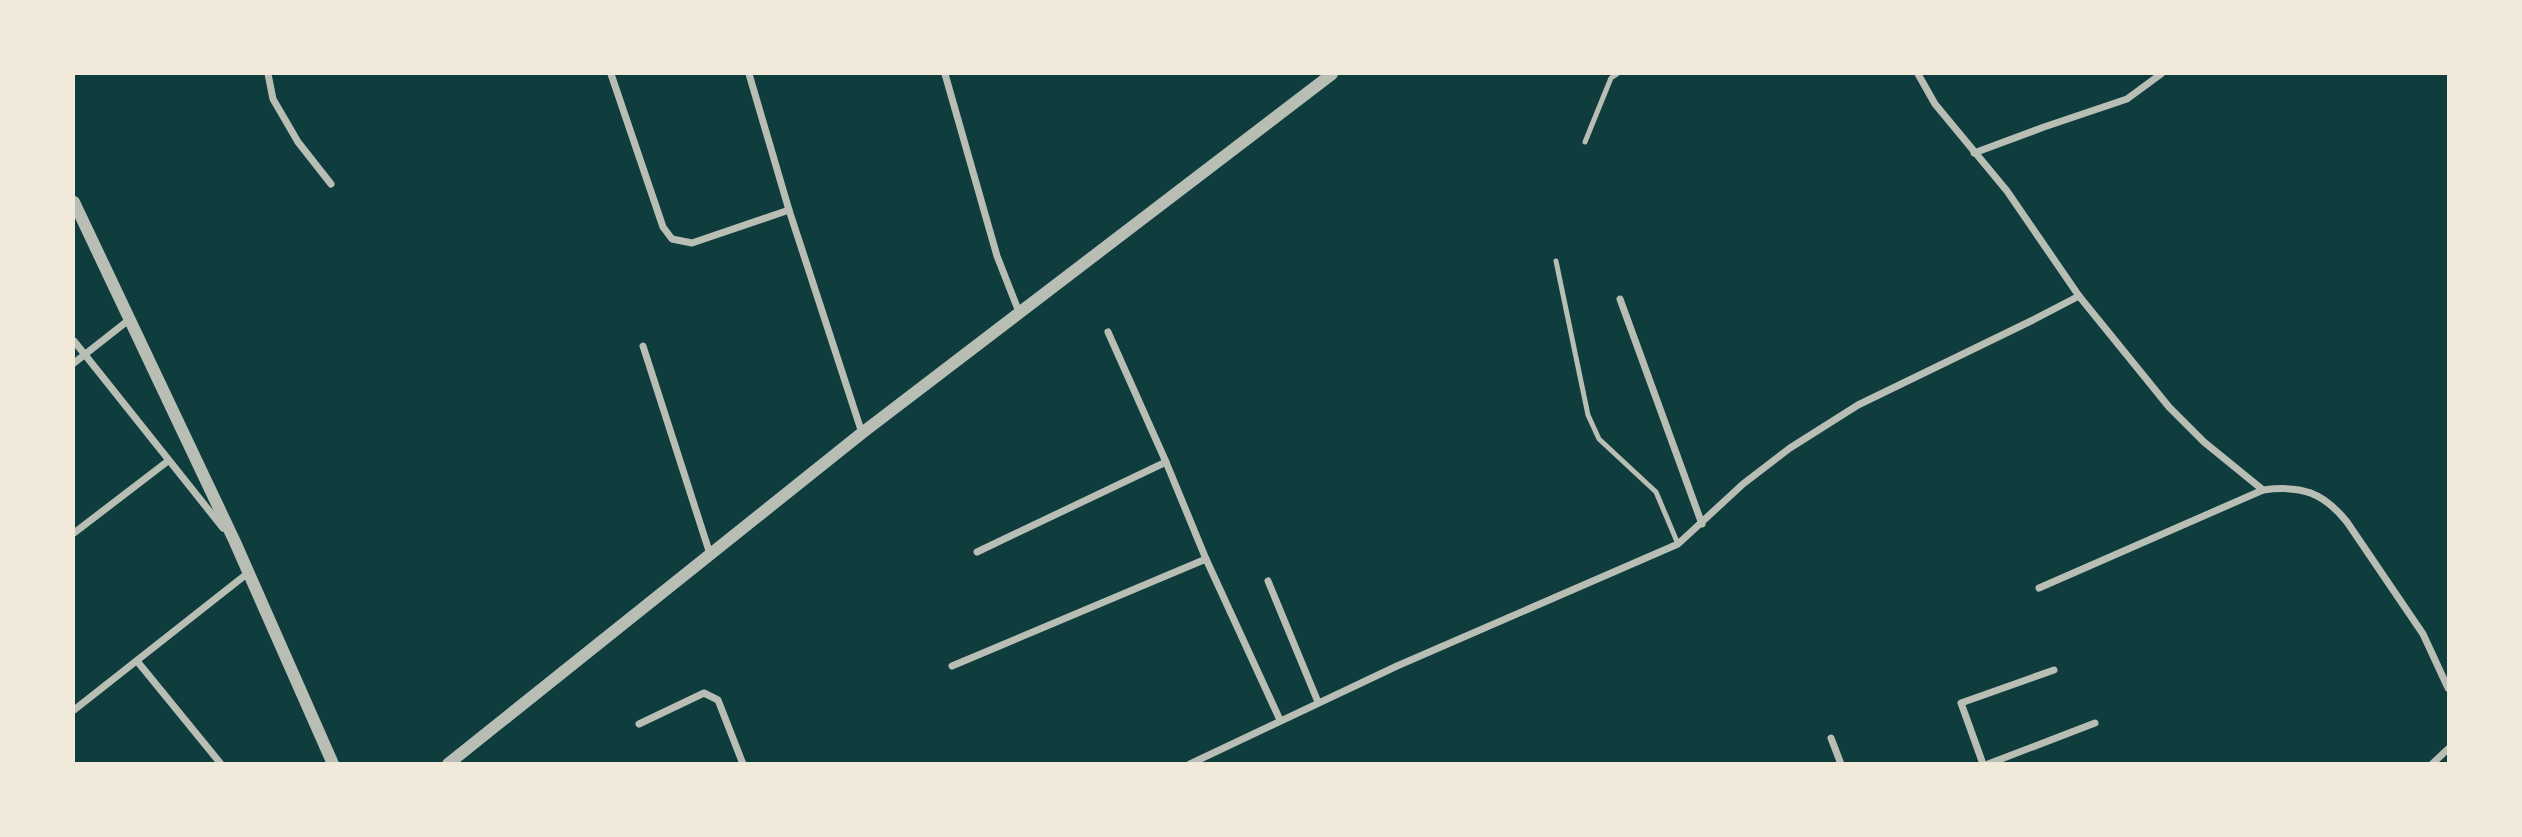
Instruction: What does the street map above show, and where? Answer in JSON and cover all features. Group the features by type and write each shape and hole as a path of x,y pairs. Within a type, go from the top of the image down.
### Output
{"street":[{"path":"268,74 273,99 298,142 331,184"},
{"path":"611,74 663,227 672,239 692,243 789,210"},
{"path":"749,74 789,210 862,433"},
{"path":"945,74 997,256 1019,312"},
{"path":"448,764 862,433 1332,74"},
{"path":"1918,74 1936,104 2007,191 2079,296 2169,407 2204,442 2263,490"},
{"path":"1974,153 2127,99 2161,74"},
{"path":"74,202 235,542 333,764"},
{"path":"1190,764 1318,702 1678,544 1744,484 1790,448 1858,405 2079,296"},
{"path":"1620,299 1702,524"},
{"path":"74,363 130,319"},
{"path":"1108,332 1206,559 1280,720"},
{"path":"74,341 235,542"},
{"path":"643,346 710,554"},
{"path":"74,533 168,461"},
{"path":"977,552 1166,462"},
{"path":"2039,588 2263,490 2280,488 2311,492 2334,506 2423,634 2448,688"},
{"path":"952,666 1206,559"},
{"path":"74,710 248,573"},
{"path":"1268,581 1318,702"},
{"path":"137,661 220,764"},
{"path":"2054,670 1961,703 1985,764 2095,723"},
{"path":"639,724 704,693 713,695 718,700 743,764"},
{"path":"1831,738 1841,764"},
{"path":"2432,764 2448,749"}],"lane":[{"path":"1585,142 1611,78 1616,74"},
{"path":"1556,261 1588,415 1599,439 1656,492 1678,544"}]}
